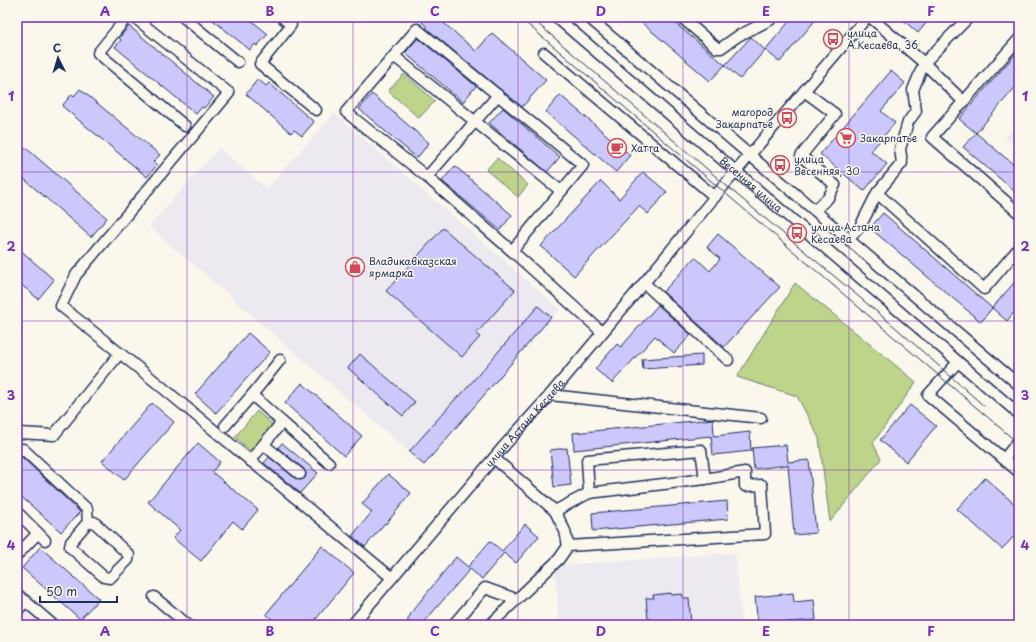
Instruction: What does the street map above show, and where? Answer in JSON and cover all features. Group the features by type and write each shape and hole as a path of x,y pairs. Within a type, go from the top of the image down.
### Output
{"street":[{"path":"127,17 98,53 185,126"},
{"path":"134,17 229,94 76,275 61,306 392,578"},
{"path":"183,17 238,62"},
{"path":"282,17 291,25 260,64 316,110"},
{"name":"Весенняя улица","path":"556,17 1019,414"},
{"path":"588,17 1019,385"},
{"path":"681,17 717,48 721,48 738,36 770,20 773,17"},
{"name":"улица Астана Кесаева","path":"352,625 495,459 504,446 550,395 736,171 867,17"},
{"path":"870,17 924,62 964,102"},
{"path":"848,239 860,226 877,193 902,163 900,149 908,122 916,111 913,90 924,62 969,17"},
{"path":"512,251 583,165 417,29 346,112 427,177 602,332"},
{"path":"1019,39 932,137 1019,213"},
{"path":"544,53 715,197"},
{"path":"394,56 561,191"},
{"path":"804,91 835,114 801,156 835,185 828,198 815,210"},
{"path":"427,177 498,95"},
{"path":"877,193 984,289 1019,248"},
{"path":"644,283 728,360"},
{"path":"19,433 54,435 120,353"},
{"path":"225,426 280,360"},
{"path":"958,362 928,395 1019,472"},
{"path":"252,395 329,463"},
{"path":"550,395 761,418"},
{"path":"250,461 282,422"},
{"path":"1004,459 1019,440"},
{"path":"264,445 300,474"},
{"path":"17,451 23,449 87,509 88,522 71,542 70,547 104,576 110,578 128,560 129,554 94,522 88,522"},
{"path":"589,493 587,460 701,450 705,479"},
{"path":"490,625 559,559 568,546 564,531 555,511 495,459"},
{"path":"555,511 589,493 705,479 745,472 745,486 762,485 765,534 568,546"},
{"path":"17,512 42,536 17,555"},
{"path":"453,625 485,588 516,599"},
{"path":"17,594 53,625"},
{"path":"154,597 188,625"},
{"path":"17,611 26,602"}],"shaded area":[{"name":"Владикавказская ярмарка","path":"334,113 560,309 424,465 149,226 219,148 267,189"},
{"path":"1019,122 1019,149 1005,138"},
{"path":"735,553 742,625 559,625 555,567 559,565"},
{"path":"17,604 41,625 17,625"}],"green space":[{"path":"404,74 435,101 419,118 388,91"},
{"path":"497,158 528,185 518,197 486,170"},
{"path":"795,283 916,382 873,443 881,459 830,522 819,438 797,396 737,377"},
{"path":"257,411 273,425 251,451 235,437"}],"building":[{"path":"209,17 247,17 268,34 257,46 255,44 250,50"},
{"path":"426,17 437,17 476,51 492,33 546,80 522,107 426,28 427,27 422,22"},
{"path":"635,17 668,17 725,65 710,81"},
{"path":"793,17 818,17 780,62 765,50"},
{"path":"900,17 931,17 918,33"},
{"path":"129,26 214,97 204,108 202,107 196,114 115,47 121,40 119,38"},
{"path":"751,37 765,50 740,79 725,65"},
{"path":"418,38 476,86 463,102 405,53"},
{"path":"1019,50 1019,83 976,133 959,119"},
{"path":"891,71 905,83 881,111 895,123 871,151 887,164 864,191 820,154"},
{"path":"258,79 266,86 269,83 314,122 302,136 294,130 291,133 246,94"},
{"path":"80,89 160,155 153,162 157,165 147,177 62,106 72,94 74,96"},
{"path":"372,94 429,143 417,158 359,109"},
{"path":"560,95 630,155 616,172 546,112"},
{"path":"503,108 560,157 547,172 489,123"},
{"path":"976,133 1019,169 1019,195 963,147"},
{"path":"26,148 107,218 91,237 17,173 17,158"},
{"path":"455,166 512,215 500,230 442,181"},
{"path":"643,172 667,192 648,214 639,206 574,276 541,246 601,181 619,199"},
{"path":"883,213 992,308 981,322 870,228"},
{"path":"443,228 515,290 476,334 480,337 462,357 386,291"},
{"path":"718,234 780,287 724,347 663,292 695,257 710,271 720,259 707,247"},
{"path":"17,247 54,280 38,299 17,281"},
{"path":"1019,277 1019,306 1007,321 992,308"},
{"path":"658,305 691,335 674,353 655,336 612,383 595,369 617,344 621,347"},
{"path":"538,306 551,317 424,465 409,452"},
{"path":"248,333 270,352 216,413 195,394"},
{"path":"360,354 415,402 403,416 348,368"},
{"path":"702,355 702,365 643,369 642,359"},
{"path":"302,383 362,436 344,456 285,403"},
{"path":"152,403 174,422 124,480 102,461"},
{"path":"910,405 936,426 906,462 880,440"},
{"path":"713,419 714,436 750,432 751,451 713,455 711,436 574,450 573,433"},
{"path":"198,443 220,462 212,472 258,510 242,529 233,521 201,561 173,538 180,530 148,502"},
{"path":"282,443 318,473 300,493 264,463 269,457 296,479 299,480 305,478 306,475 304,469 278,448"},
{"path":"786,445 788,462 809,460 816,533 794,535 788,465 754,469 752,448"},
{"path":"567,448 571,485 554,487 550,450"},
{"path":"22,457 80,512 61,532 17,493 17,462"},
{"path":"388,474 411,493 365,547 352,536 372,512 362,504"},
{"path":"985,478 1019,508 1019,531 1002,549 957,509"},
{"path":"727,501 728,519 593,531 592,513"},
{"path":"525,524 539,536 516,563 504,553 482,579 470,569 425,621 426,625 408,625 408,619 413,610 456,557 468,567 490,541 502,551"},
{"path":"322,546 354,573 311,625 279,625 266,614"},
{"path":"40,547 99,599 80,619 22,568"},
{"path":"671,593 671,595 682,594 683,598 689,598 691,625 651,625 651,619 648,619 646,598 654,598 653,595"},
{"path":"793,593 794,602 814,600 816,620 775,623 775,625 758,625 755,597"}],"tram line":[{"path":"519,17 1019,444"},
{"path":"530,17 742,199 895,327 984,406"}],"place":[{"name":"улица А.Кесаева, 36","path":"833,39"},
{"name":"магород Закарпатье","path":"787,118"},
{"name":"Закарпатье","path":"846,138"},
{"name":"Хатта","path":"617,148"},
{"name":"улица Весенняя, 30","path":"780,165"},
{"name":"улица Астана Кесаева","path":"797,233"},
{"name":"Владикавказская ярмарка","path":"355,267"}]}
